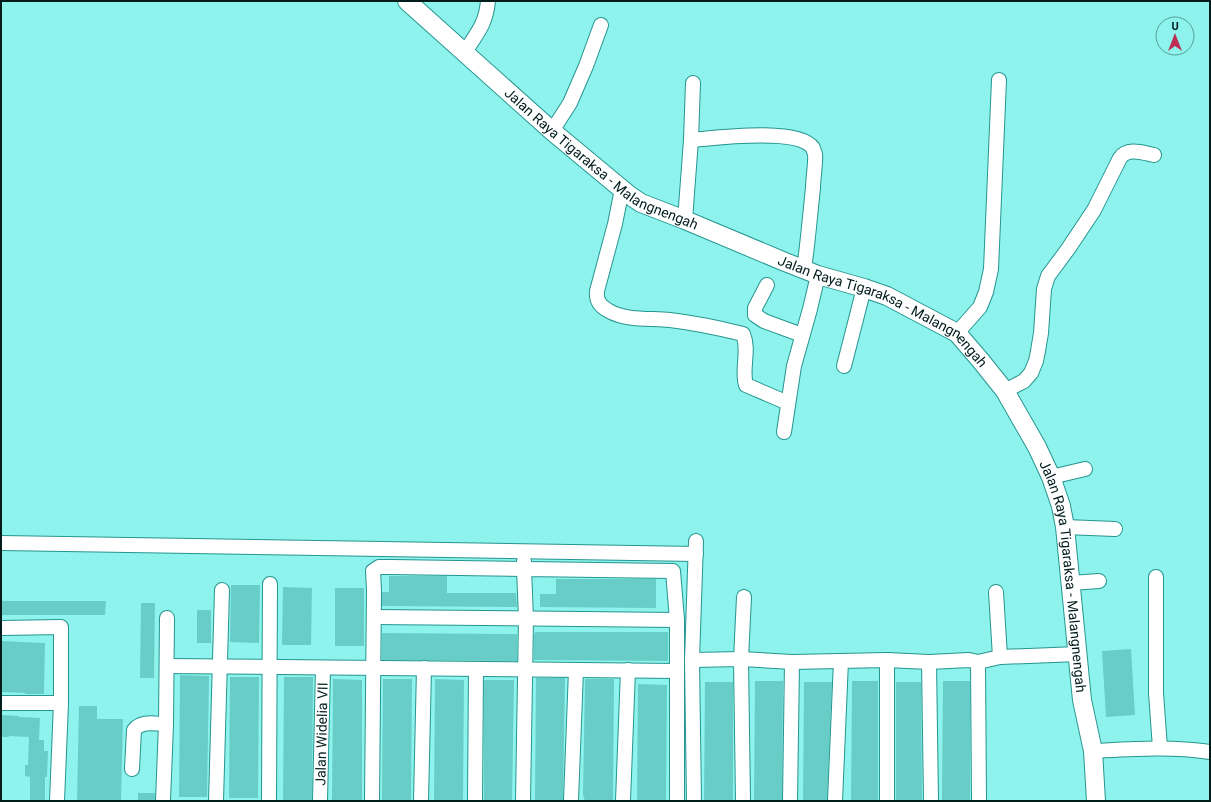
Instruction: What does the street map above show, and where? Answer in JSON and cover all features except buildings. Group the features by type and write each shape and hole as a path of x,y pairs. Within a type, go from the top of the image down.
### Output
{"main road":[{"name":"Jalan Raya Tigaraksa - Malangnengah","path":"407,1 552,131 641,203 811,272 887,296 956,333 981,361 1005,391 1037,447 1051,477 1061,506 1065,527 1082,700 1093,751 1096,801"}],"street":[{"path":"465,52 483,25 488,1"},
{"path":"552,131 570,103 586,66 601,25"},
{"path":"956,333 980,307 986,292 991,269 999,80"},
{"path":"685,220 691,140 693,83"},
{"path":"691,140 759,135 774,136 806,142 813,149 815,154 806,252 811,272 802,335 794,366 784,432"},
{"path":"1005,391 1024,381 1031,373 1038,351 1041,333 1044,289 1048,276 1094,210 1123,153 1132,151 1154,155"},
{"path":"622,189 615,224 598,291 597,297 599,303 608,310 619,315 639,319 669,320 705,325 743,334 746,353 744,381 746,385 788,403"},
{"path":"767,285 755,308 755,315 764,321 802,335"},
{"path":"844,366 864,288"},
{"path":"1051,477 1085,469"},
{"path":"1065,527 1116,529"},
{"path":"1,543 524,552 696,547 692,660 694,801"},
{"path":"523,801 526,618 524,552"},
{"path":"372,801 373,571 379,567 673,571 677,620 677,801"},
{"path":"1156,577 1156,693 1160,748"},
{"path":"1071,583 1099,581"},
{"path":"269,801 270,584"},
{"path":"216,801 222,590"},
{"path":"996,592 1000,657"},
{"path":"743,801 741,660 744,597"},
{"path":"374,617 677,620"},
{"path":"163,801 166,724 167,618"},
{"path":"1,628 61,627 61,703 57,801"},
{"path":"692,660 792,662 887,660 929,662 968,660 978,662 1000,657 1078,654"},
{"path":"887,660 887,801"},
{"path":"836,801 841,661"},
{"path":"790,801 792,662"},
{"path":"929,662 931,801"},
{"path":"978,662 979,801"},
{"path":"167,666 677,671"},
{"name":"Jalan Widelia VII","path":"320,801 323,668"},
{"path":"421,801 424,668"},
{"path":"475,801 476,669"},
{"path":"571,801 576,670"},
{"path":"623,801 628,670"},
{"path":"1,703 61,703"},
{"path":"132,769 134,730 143,723 166,724"},
{"path":"1093,751 1160,748 1190,749 1210,752"}]}
